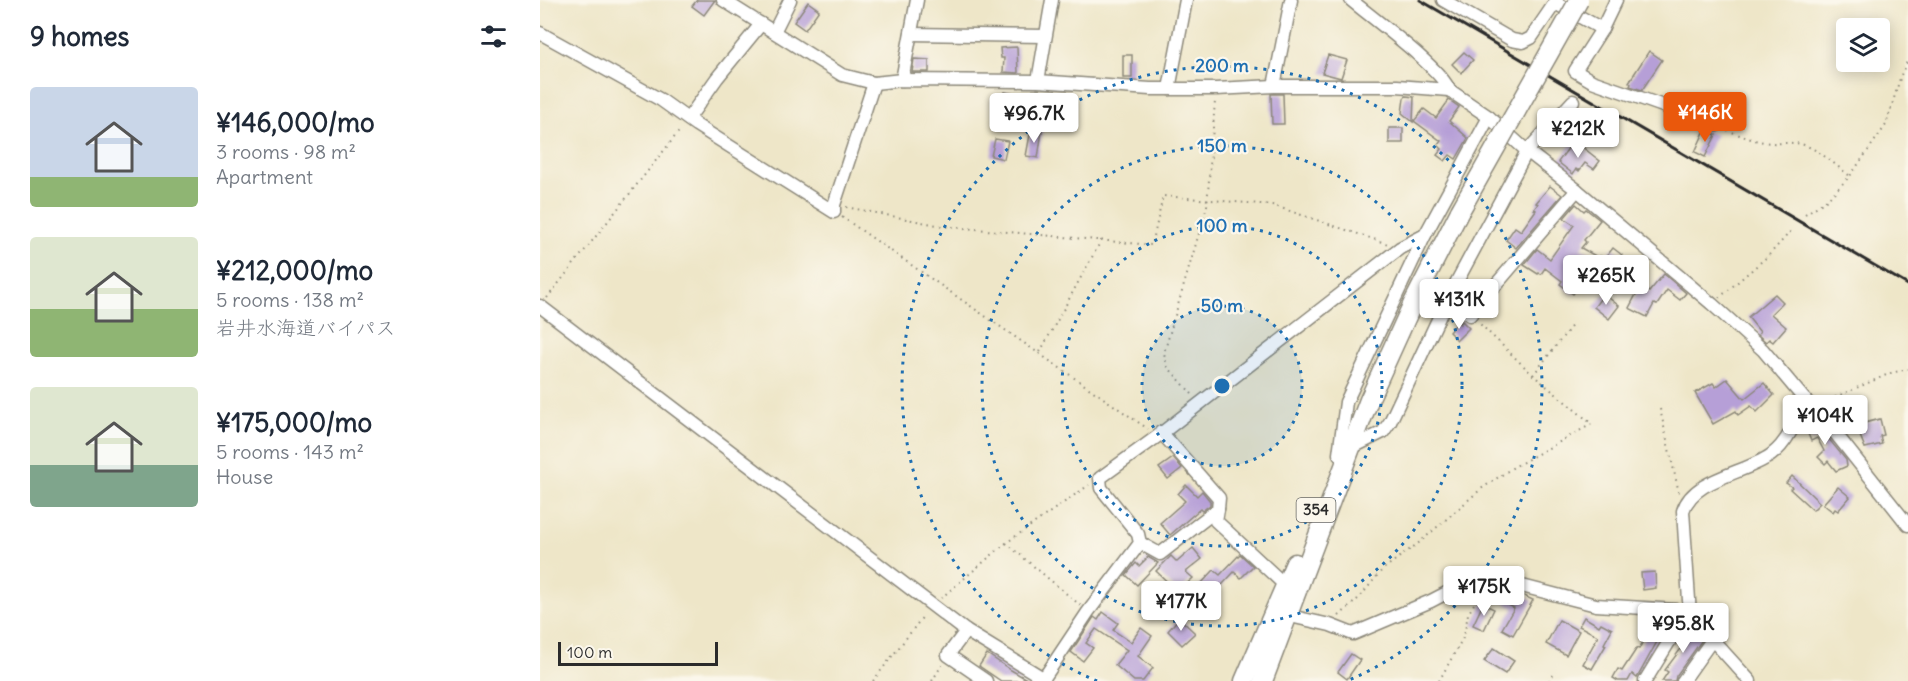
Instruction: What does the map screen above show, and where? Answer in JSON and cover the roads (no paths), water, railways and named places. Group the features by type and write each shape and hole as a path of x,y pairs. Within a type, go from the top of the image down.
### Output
{"highway":[{"name":"354","path":"1263,681 1282,614 1361,406 1461,211 1579,0"},
{"name":"354","path":"1244,681 1282,614 1286,586 1344,451"}],"street":[{"path":"723,0 843,75 874,83 902,80 1038,81 1150,89 1397,86 1449,90 1488,117 1527,152 1577,190 1763,350 1829,424 1908,525"},
{"path":"774,32 790,0"},
{"path":"902,80 917,0"},
{"path":"1038,81 1052,0"},
{"path":"1168,89 1186,0"},
{"path":"1274,86 1291,0"},
{"path":"1351,0 1434,70 1447,83 1449,90"},
{"path":"1443,0 1512,40 1523,42 1531,38 1556,2 1602,29"},
{"path":"1617,1 1575,70 1592,81 1717,125"},
{"path":"688,119 717,78 762,24"},
{"path":"540,33 662,100 688,119 834,209 874,83"},
{"path":"911,34 1045,36"},
{"path":"1488,117 1425,235 1346,402 1344,451 1383,432 1390,422 1448,298 1527,152 1572,101"},
{"path":"1448,298 1470,315 1577,190"},
{"path":"1218,509 1160,554 1140,543 1138,534 1101,488 1100,478 1400,248 1425,235"},
{"path":"540,306 966,631 1043,679 1120,566 1140,543"},
{"path":"1646,681 1688,615 1683,511 1686,500 1697,490 1771,456 1784,443 1809,404"},
{"path":"1160,434 1219,498 1216,521 1286,586"},
{"path":"1282,614 1330,625 1353,634 1458,587 1487,581 1514,584 1596,605 1676,610 1688,615 1750,681"},
{"path":"966,631 948,655 986,681"},
{"path":"1683,681 1712,640"}],"railway":[{"path":"1420,0 1908,285"}]}
